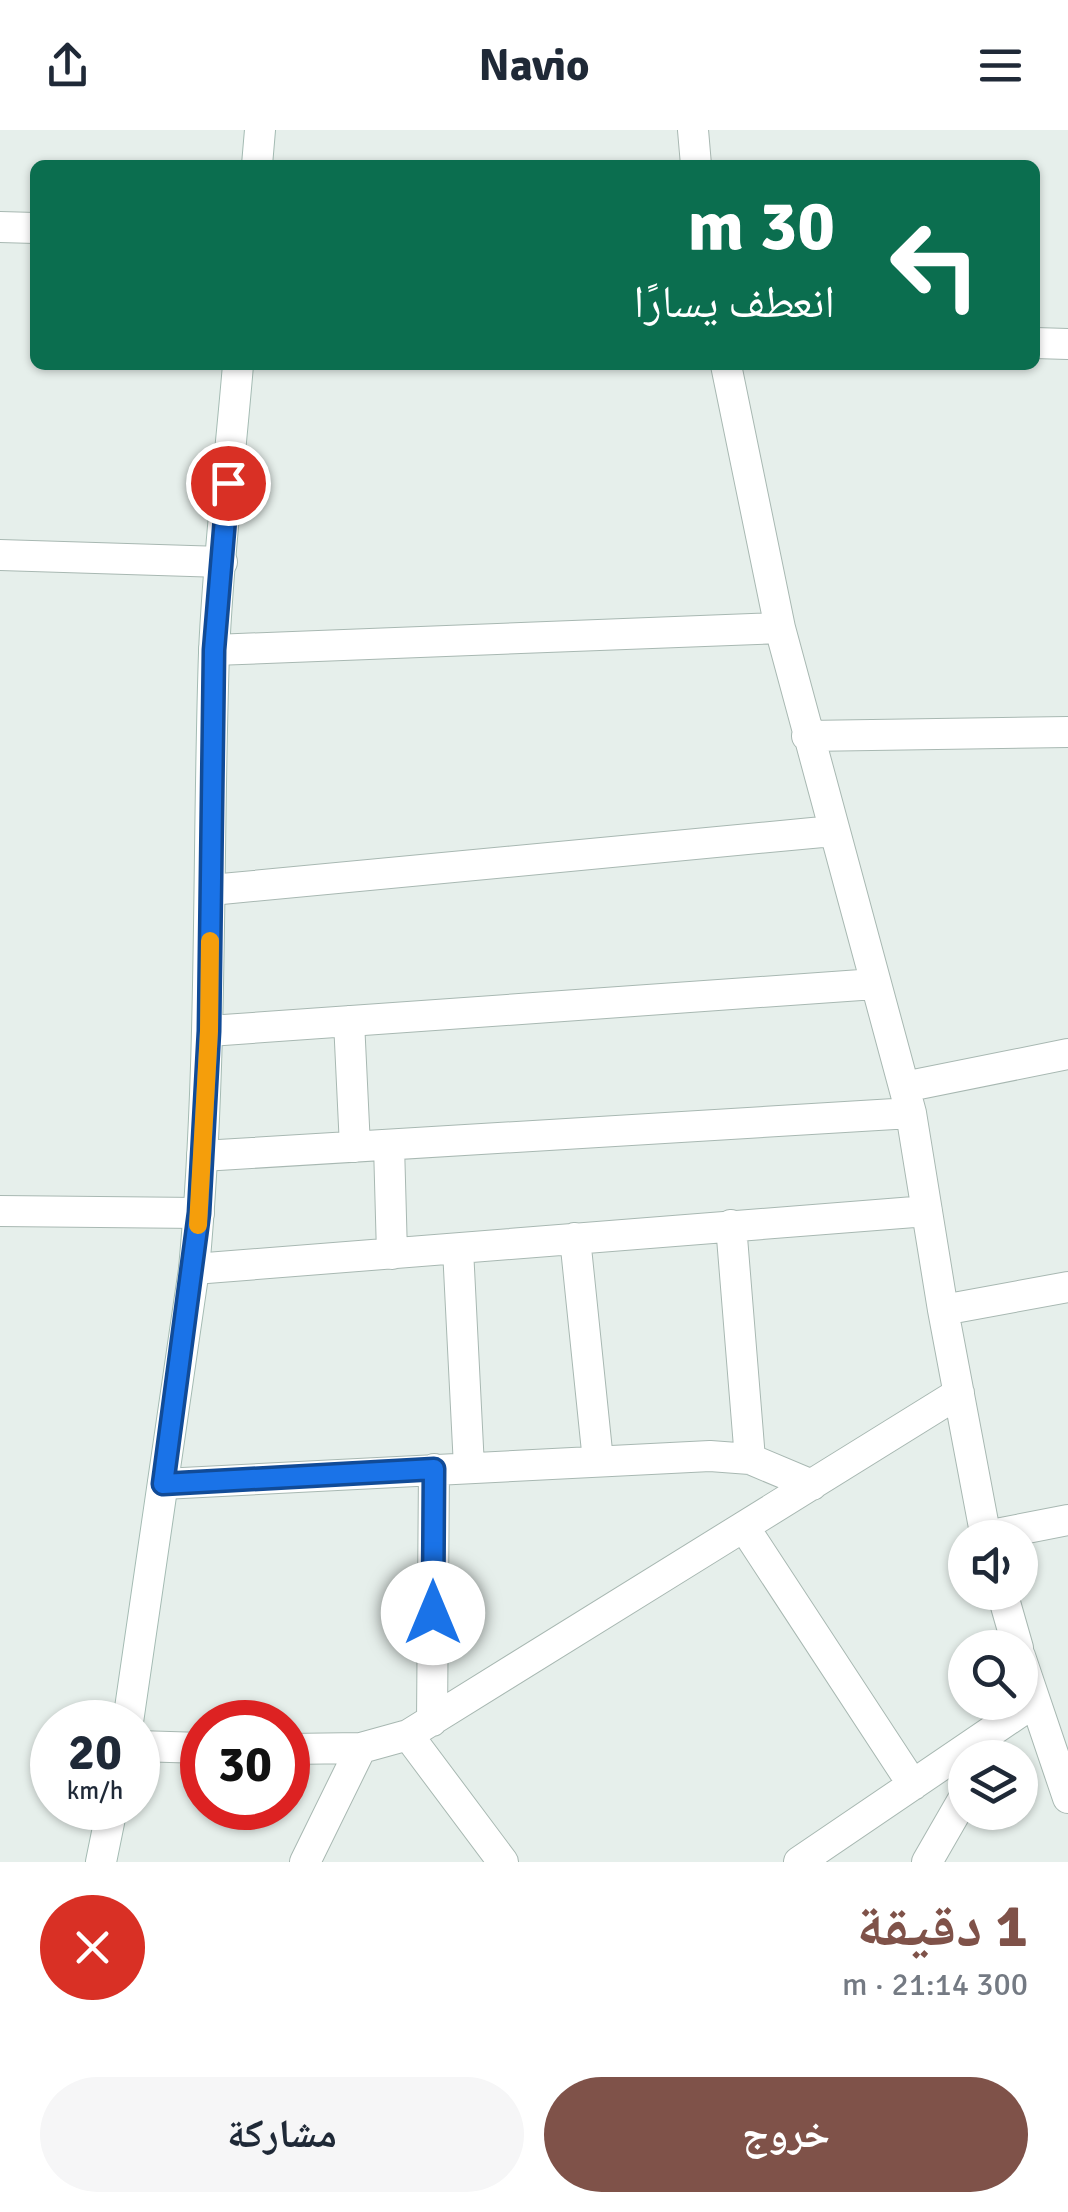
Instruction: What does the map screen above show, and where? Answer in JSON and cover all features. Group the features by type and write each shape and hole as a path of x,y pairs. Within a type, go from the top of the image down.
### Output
{"street":[{"path":"257,160 260,130"},
{"path":"693,130 696,160"},
{"path":"0,227 30,228"},
{"path":"1040,343 1068,344"},
{"path":"131,1700 199,1213 209,1031 214,650 238,370"},
{"path":"727,370 780,628 908,1100 983,1520"},
{"path":"0,555 222,562"},
{"path":"214,650 780,628"},
{"path":"807,736 1068,732"},
{"path":"211,890 833,830"},
{"path":"209,1031 876,984"},
{"path":"350,1021 355,1147"},
{"path":"202,1156 389,1145 908,1100 1068,1054"},
{"path":"389,1145 392,1254"},
{"path":"0,1210 199,1213"},
{"path":"194,1269 927,1210"},
{"path":"732,1225 750,1458"},
{"path":"575,1238 598,1462"},
{"path":"458,1249 468,1466"},
{"path":"943,1310 1068,1288"},
{"path":"310,1749 361,1748 420,1728 958,1393"},
{"path":"163,1484 710,1456 750,1458 812,1485"},
{"path":"434,1469 420,1728 503,1862"},
{"path":"1038,1526 1068,1520"},
{"path":"744,1528 912,1785"},
{"path":"1038,1716 1068,1798"},
{"path":"800,1862 1008,1720"},
{"path":"993,1740 1000,1726"},
{"path":"305,1862 361,1748"},
{"path":"926,1862 948,1825"},
{"path":"101,1862 108,1830"}],"slow traffic":[{"path":"198,1225 210,941"}],"route":[{"path":"228,483 214,650 209,1031 199,1213 163,1484 434,1469 433,1613"}]}
